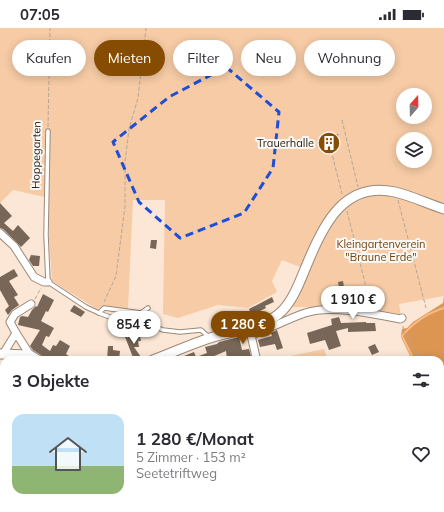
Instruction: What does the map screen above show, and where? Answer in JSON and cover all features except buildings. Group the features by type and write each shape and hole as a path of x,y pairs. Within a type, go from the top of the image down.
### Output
{"street":[{"path":"249,332 274,317 288,304 326,222 344,202 360,193 381,190 395,192 444,209"},
{"path":"0,233 14,246 34,277 46,282"},
{"path":"30,355 10,322 15,314 31,304"},
{"path":"163,356 210,338 249,332 307,312 323,310 350,310 400,319 402,318"},
{"path":"249,332 256,356"},
{"path":"1,354 16,333"},
{"path":"1,354 30,355"}],"lane":[{"name":"Hoppegarten","path":"46,282 48,131"},
{"path":"46,282 86,307 118,320 138,320 163,330 180,332 201,330 210,338"},
{"path":"99,313 104,308 141,313 148,308"}],"path":[{"name":"Hoppegarten","path":"48,131 50,28"},
{"path":"104,308 103,305 116,276 121,243 125,206 125,162 128,136 138,98 146,28"},
{"path":"342,120 360,193"},
{"path":"331,150 372,313"},
{"path":"395,192 426,308"},
{"path":"31,304 46,282"},
{"path":"402,318 405,334 418,356"}],"highlighted area":[{"path":"226,67 279,112 273,168 244,213 180,238 139,202 113,142 169,97"}],"green space":[{"name":"Kleingartenverein \"Braune Erde\"","path":"0,28 444,28 444,296 399,304 401,316 369,309 349,307 280,307 287,298 300,267 282,260 272,281 277,292 248,308 218,305 178,318 163,314 165,200 133,200 128,309 102,306 97,309 52,281 49,238 49,198 13,190 0,203"},
{"path":"324,349 327,356 291,356"}],"shaded area":[{"path":"444,296 444,356 410,356 401,337 402,329 407,328 413,322 443,303"}],"waterway":[{"path":"412,356 402,336 421,319 444,308"}],"place":[{"name":"Trauerhalle","path":"329,143"}]}
